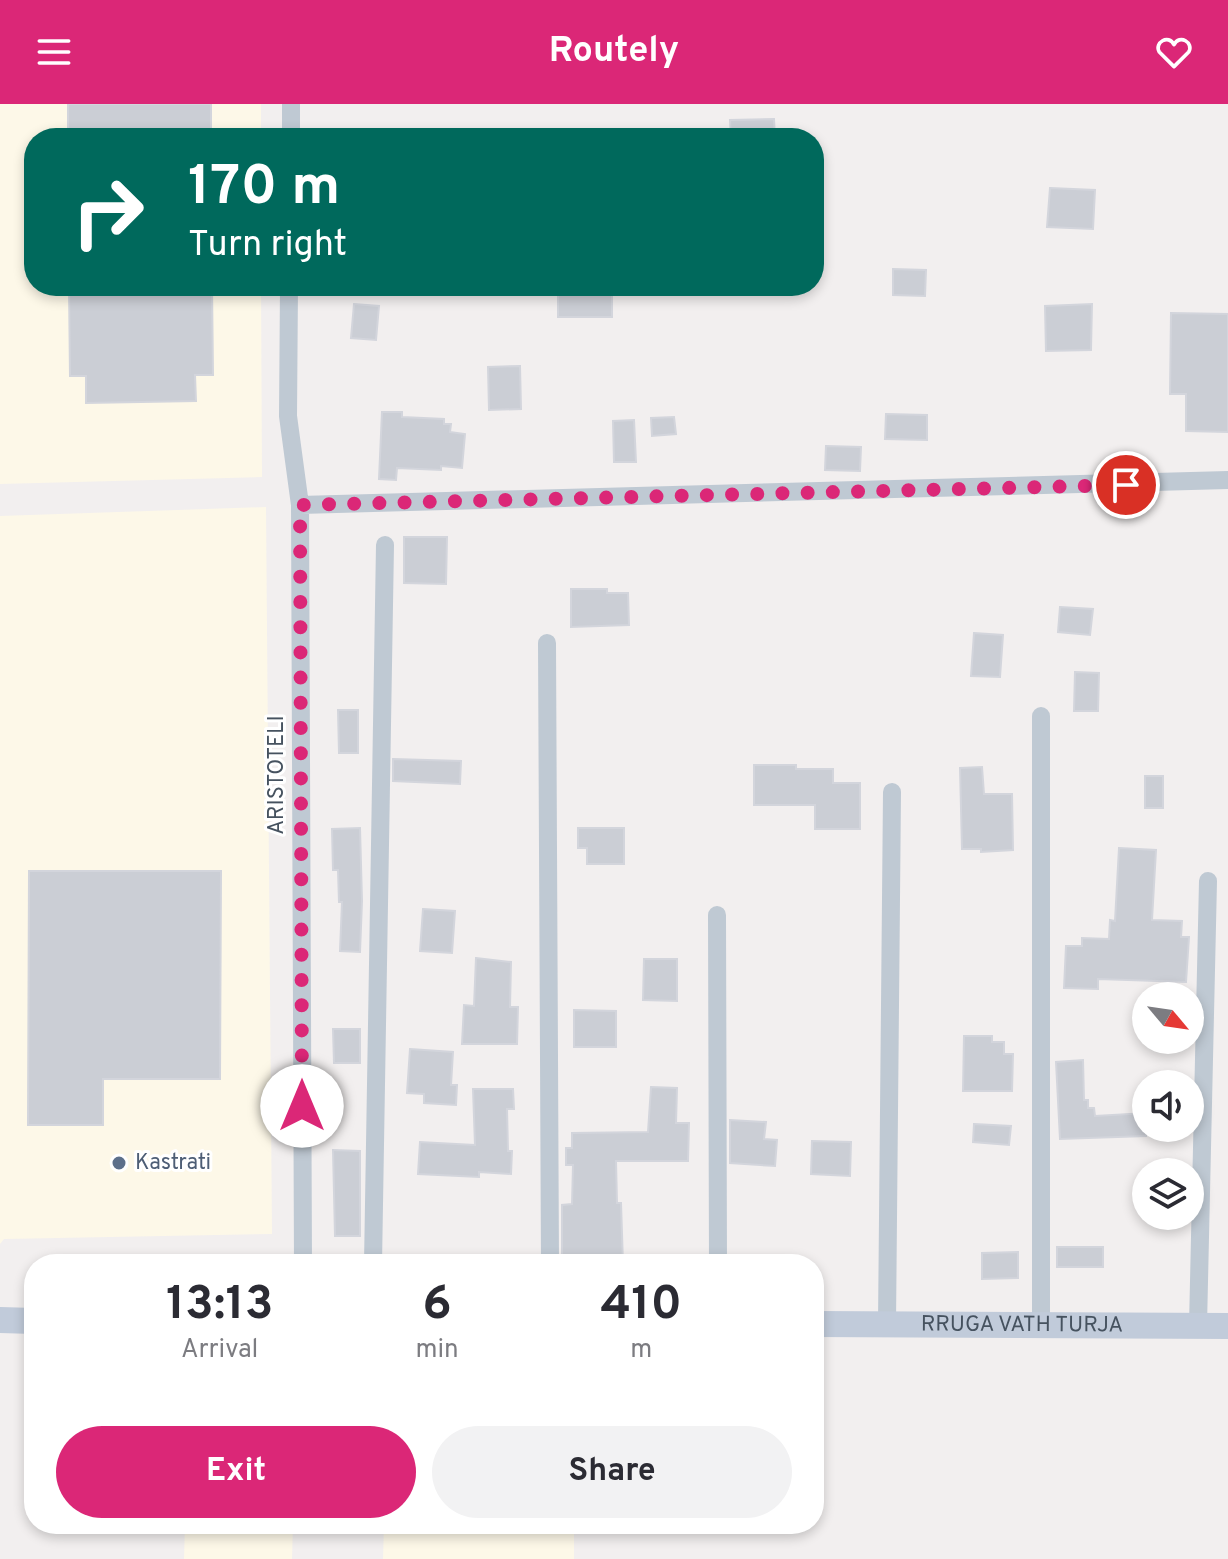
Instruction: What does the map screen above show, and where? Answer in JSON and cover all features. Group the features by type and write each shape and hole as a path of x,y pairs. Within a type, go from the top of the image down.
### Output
{"street":[{"path":"291,104 291,128"},
{"name":"ARISTOTELI","path":"289,296 288,416 300,505 303,1254"},
{"path":"300,505 1228,480"},
{"path":"373,1254 385,545"},
{"path":"547,643 550,1254"},
{"path":"1041,716 1041,1325"},
{"path":"887,1324 892,792"},
{"path":"1198,1326 1208,881"},
{"path":"717,915 718,1254"},
{"path":"0,1320 24,1321"},
{"name":"RRUGA VATH TURJA","path":"824,1324 1228,1326"}],"shaded area":[{"path":"0,104 261,104 261,128 24,128 24,296 261,296 262,477 0,484"},
{"path":"266,507 272,1234 4,1239 0,1244 0,516"},
{"path":"185,1534 293,1534 292,1559 184,1559"},
{"path":"384,1534 574,1534 574,1559 383,1559"}],"building":[{"path":"68,104 211,104 211,128 68,128"},
{"path":"774,119 774,128 730,128 730,120"},
{"path":"1050,188 1095,190 1093,229 1047,227"},
{"path":"893,269 926,270 925,296 893,295"},
{"path":"69,296 212,296 213,375 195,375 196,401 86,403 86,376 70,376"},
{"path":"558,296 612,296 612,317 558,317"},
{"path":"354,304 379,306 376,340 351,338"},
{"path":"1092,304 1091,350 1046,351 1045,306"},
{"path":"1171,313 1228,314 1228,432 1186,431 1186,394 1170,394"},
{"path":"520,366 521,409 489,410 488,367"},
{"path":"382,412 402,412 402,417 444,419 444,424 451,424 450,432 465,434 462,468 397,468 396,480 379,479"},
{"path":"886,414 927,415 927,440 885,439"},
{"path":"674,417 676,434 652,436 651,418"},
{"path":"634,420 636,462 614,462 613,421"},
{"path":"826,446 861,447 860,471 825,470"},
{"path":"404,537 447,537 446,584 404,583"},
{"path":"571,589 607,589 607,593 628,593 629,625 571,627"},
{"path":"1060,607 1093,609 1090,635 1058,632"},
{"path":"974,633 1003,635 1000,677 971,676"},
{"path":"1075,672 1099,673 1098,711 1074,711"},
{"path":"338,710 358,710 358,753 339,753"},
{"path":"393,759 461,761 460,784 393,781"},
{"path":"754,765 833,769 833,783 860,783 860,829 815,829 815,805 754,805"},
{"path":"982,767 984,794 1012,794 1013,850 981,852 981,849 962,849 960,768"},
{"path":"1145,776 1163,776 1163,808 1145,808"},
{"path":"360,828 360,952 340,951 342,902 339,902 338,870 333,870 332,829"},
{"path":"578,828 624,828 624,864 587,864 587,848 578,848"},
{"path":"1119,848 1156,850 1152,920 1182,921 1181,937 1189,937 1186,982 1098,979 1098,989 1064,988 1066,946 1082,946 1082,938 1109,939 1110,920 1115,921"},
{"path":"29,871 221,871 220,1079 103,1079 103,1125 28,1125"},
{"path":"423,909 455,911 452,953 420,951"},
{"path":"476,958 511,962 510,1007 518,1007 517,1044 462,1044 464,1005 474,1006"},
{"path":"644,959 677,959 677,1001 643,1000"},
{"path":"574,1010 616,1011 616,1047 574,1047"},
{"path":"333,1029 360,1029 360,1063 334,1063"},
{"path":"964,1036 992,1036 992,1042 1004,1042 1004,1054 1013,1054 1012,1091 963,1091"},
{"path":"410,1049 453,1052 451,1085 457,1085 456,1105 424,1103 424,1094 407,1093"},
{"path":"1083,1060 1084,1100 1088,1100 1088,1108 1094,1108 1095,1116 1132,1114 1132,1136 1060,1139 1056,1062"},
{"path":"651,1087 677,1088 676,1123 689,1123 688,1161 616,1161 623,1254 562,1254 562,1205 572,1204 573,1165 566,1165 566,1148 572,1148 572,1133 648,1132"},
{"path":"473,1089 513,1089 514,1109 507,1109 508,1151 512,1151 511,1174 479,1172 479,1177 418,1174 420,1142 475,1145"},
{"path":"730,1120 766,1122 764,1139 777,1140 775,1166 730,1163"},
{"path":"974,1124 1011,1126 1009,1145 973,1142"},
{"path":"812,1141 851,1142 850,1176 811,1174"},
{"path":"333,1150 360,1151 360,1236 335,1236"},
{"path":"1057,1247 1103,1247 1103,1267 1057,1267"},
{"path":"1018,1252 1018,1278 982,1279 982,1253"}],"place":[{"name":"Kastrati","path":"119,1163"}],"route":[{"path":"302,1106 300,505 1126,485"}]}
